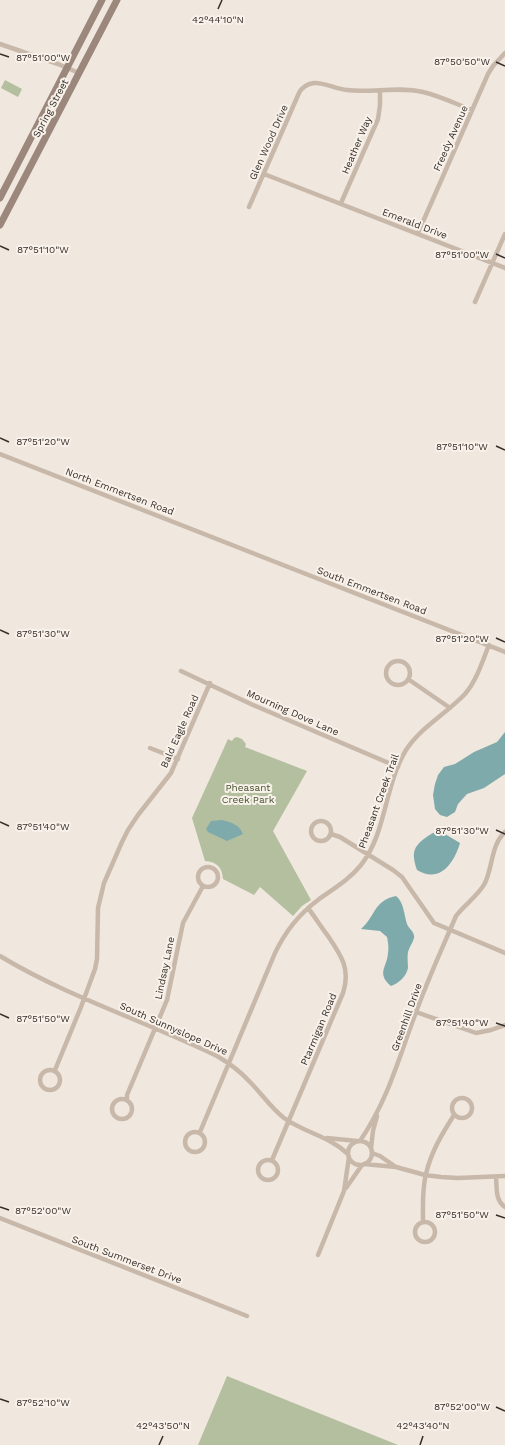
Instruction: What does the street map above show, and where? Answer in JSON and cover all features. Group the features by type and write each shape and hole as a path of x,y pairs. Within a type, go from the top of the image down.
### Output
{"main road":[{"name":"Spring Street","path":"0,198 102,0"},
{"name":"Spring Street","path":"0,226 117,0"}],"street":[{"path":"0,44 79,73"},
{"name":"Freedy Avenue","path":"418,233 488,74 496,62 505,53"},
{"name":"Glen Wood Drive","path":"249,207 299,93 305,86 312,83 317,83 344,90 380,91"},
{"path":"380,91 410,90 422,92 472,110"},
{"name":"Heather Way","path":"341,204 378,119 380,91"},
{"name":"Emerald Drive","path":"264,174 505,268"},
{"path":"475,302 505,234"},
{"name":"North Emmertsen Road","path":"0,454 233,544"},
{"name":"South Emmertsen Road","path":"233,544 505,652"},
{"name":"Pheasant Creek Trail","path":"200,1132 279,944 294,922 308,908 345,881 358,869 369,855 376,838 398,767 406,750 423,730 450,708 471,685 489,646"},
{"path":"393,662 404,662 409,668 410,675 408,679 402,684 394,684 388,679 388,668 393,662"},
{"name":"Mourning Dove Lane","path":"181,671 210,683 253,705 398,767"},
{"path":"408,679 450,708"},
{"name":"Bald Eagle Road","path":"55,1070 84,999 97,960 98,908 104,883 128,830 171,773 210,683"},
{"path":"150,748 178,759"},
{"path":"319,820 326,821 331,826 331,834 325,841 318,841 313,837 311,828 313,824 319,820"},
{"name":"Greenhill Drive","path":"372,1150 373,1131 378,1111 398,1065 416,1012 450,930 456,916 465,904 477,894 484,884 489,874 497,841 505,832"},
{"path":"331,834 340,837 402,877 434,923 505,953"},
{"name":"Lindsay Lane","path":"209,866 213,867 218,875 217,882 212,886 202,886 198,880 198,873 202,868 209,866"},
{"name":"Lindsay Lane","path":"127,1100 117,1100 112,1105 113,1115 119,1119 126,1119 132,1112 132,1105 127,1100 127,1095 156,1029 170,988 183,923 202,886"},
{"name":"Ptarmigan Road","path":"272,1160 343,993 346,981 342,957 308,908"},
{"name":"South Sunnyslope Drive","path":"0,956 84,999 206,1050 229,1063 289,1121 326,1138 349,1156"},
{"path":"416,1012 476,1033 505,1025"},
{"name":"Bald Eagle Road","path":"45,1070 55,1070 61,1078 59,1085 54,1090 47,1090 40,1083 40,1076 45,1070"},
{"path":"461,1097 468,1098 472,1104 472,1111 468,1117 461,1118 454,1115 452,1105 455,1100 461,1097"},
{"name":"Greenhill Drive","path":"358,1141 378,1111"},
{"path":"423,1221 425,1175 438,1140 454,1115"},
{"name":"Pheasant Creek Trail","path":"190,1132 200,1132 204,1137 205,1144 202,1150 192,1152 188,1150 185,1144 185,1138 190,1132"},
{"name":"South Sunnyslope Drive","path":"326,1138 358,1141"},
{"path":"318,1255 344,1191 349,1147 358,1141 367,1142 372,1150 396,1167"},
{"path":"344,1191 363,1165 370,1160 372,1150"},
{"path":"349,1156 353,1162 363,1165 396,1167 425,1175 458,1178 505,1176"},
{"path":"265,1159 272,1160 277,1164 277,1175 272,1180 265,1180 259,1176 257,1170 259,1163 265,1159"},
{"path":"496,1177 499,1202 505,1207"},
{"name":"South Summerset Drive","path":"0,1218 247,1316"},
{"path":"423,1221 430,1222 435,1231 434,1237 428,1242 418,1240 415,1234 417,1225 423,1221"}],"green space":[{"path":"5,80 22,89 18,97 1,88"},
{"name":"Pheasant Creek Park","path":"237,737 242,739 246,744 245,747 307,771 273,831 311,900 302,906 293,916 260,887 254,895 223,879 220,868 216,864 205,861 192,818 228,739 232,741"},
{"path":"227,1376 398,1445 198,1445"}],"water":[{"path":"505,732 505,774 484,788 467,794 458,804 455,812 447,817 440,815 435,809 433,795 438,775 444,767 455,764 474,752 497,742"},
{"path":"222,820 237,826 243,834 227,841 208,832 206,829 211,821"},
{"path":"440,831 460,843 454,858 445,869 439,873 425,874 417,870 414,859 416,847 428,836"},
{"path":"396,896 401,902 407,924 413,932 414,938 408,952 408,968 406,974 397,983 391,986 383,974 388,951 387,937 380,931 361,929 383,901"}]}
